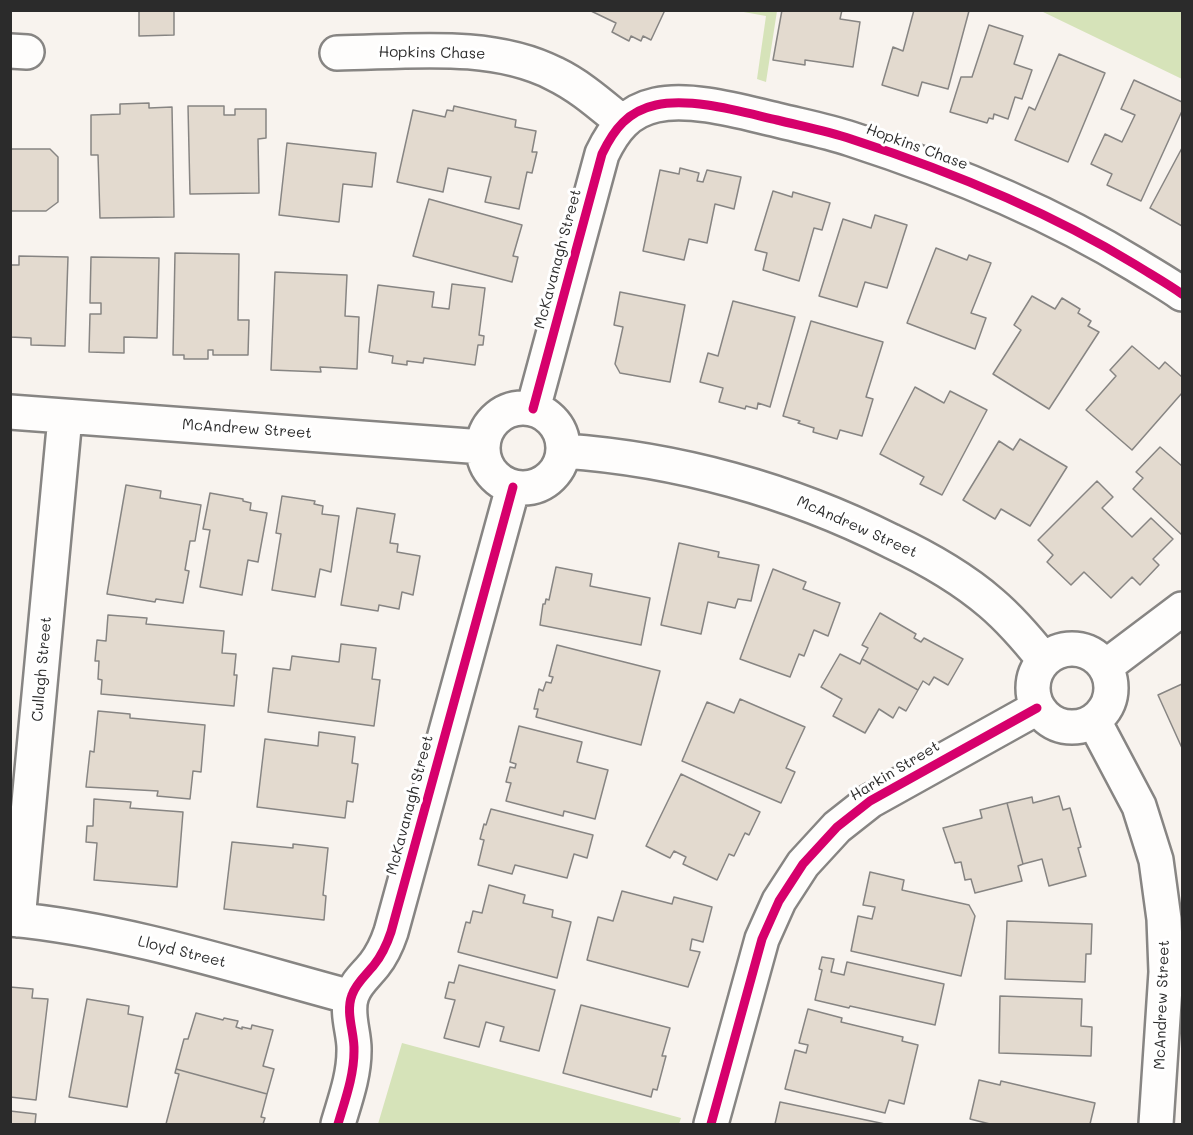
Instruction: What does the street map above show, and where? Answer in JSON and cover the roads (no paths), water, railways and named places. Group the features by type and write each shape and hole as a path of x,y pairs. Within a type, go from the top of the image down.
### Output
{"street":[{"name":"Hopkins Chase","path":"337,53 484,52 524,61 555,74 587,93 622,122 636,111 677,101 747,113 850,138 941,171 1038,211 1103,245 1182,294"},
{"name":"McKavanagh Street","path":"533,409 602,154 611,135 622,122"},
{"path":"521,408 533,409 546,415 556,425 562,437 564,451 561,463 547,481 525,488 513,487 501,482 491,472 485,460 483,447 490,424 509,410 521,408"},
{"name":"McAndrew Street","path":"10,412 483,447"},
{"name":"Cullagh Street","path":"14,920 66,417"},
{"name":"McAndrew Street","path":"564,451 619,457 701,472 782,494 856,523 934,562 981,596 1020,631 1044,660"},
{"name":"McKavanagh Street","path":"351,997 385,949 391,932 513,487"},
{"path":"1105,667 1182,609"},
{"path":"1064,649 1076,649 1097,658 1105,667 1110,678 1109,702 1094,721 1082,726 1069,727 1057,724 1045,717 1037,708 1032,696 1032,682 1036,670 1044,660 1064,649"},
{"name":"Harkin Street","path":"711,1125 762,939 779,901 803,864 837,827 870,801 1037,708"},
{"name":"McAndrew Street","path":"1094,721 1139,806 1156,860 1164,919 1166,972 1156,1125"},
{"name":"Lloyd Street","path":"14,920 91,931 166,946 351,997"},
{"path":"338,1125 352,1076 355,1050 350,1015 351,997"}]}
